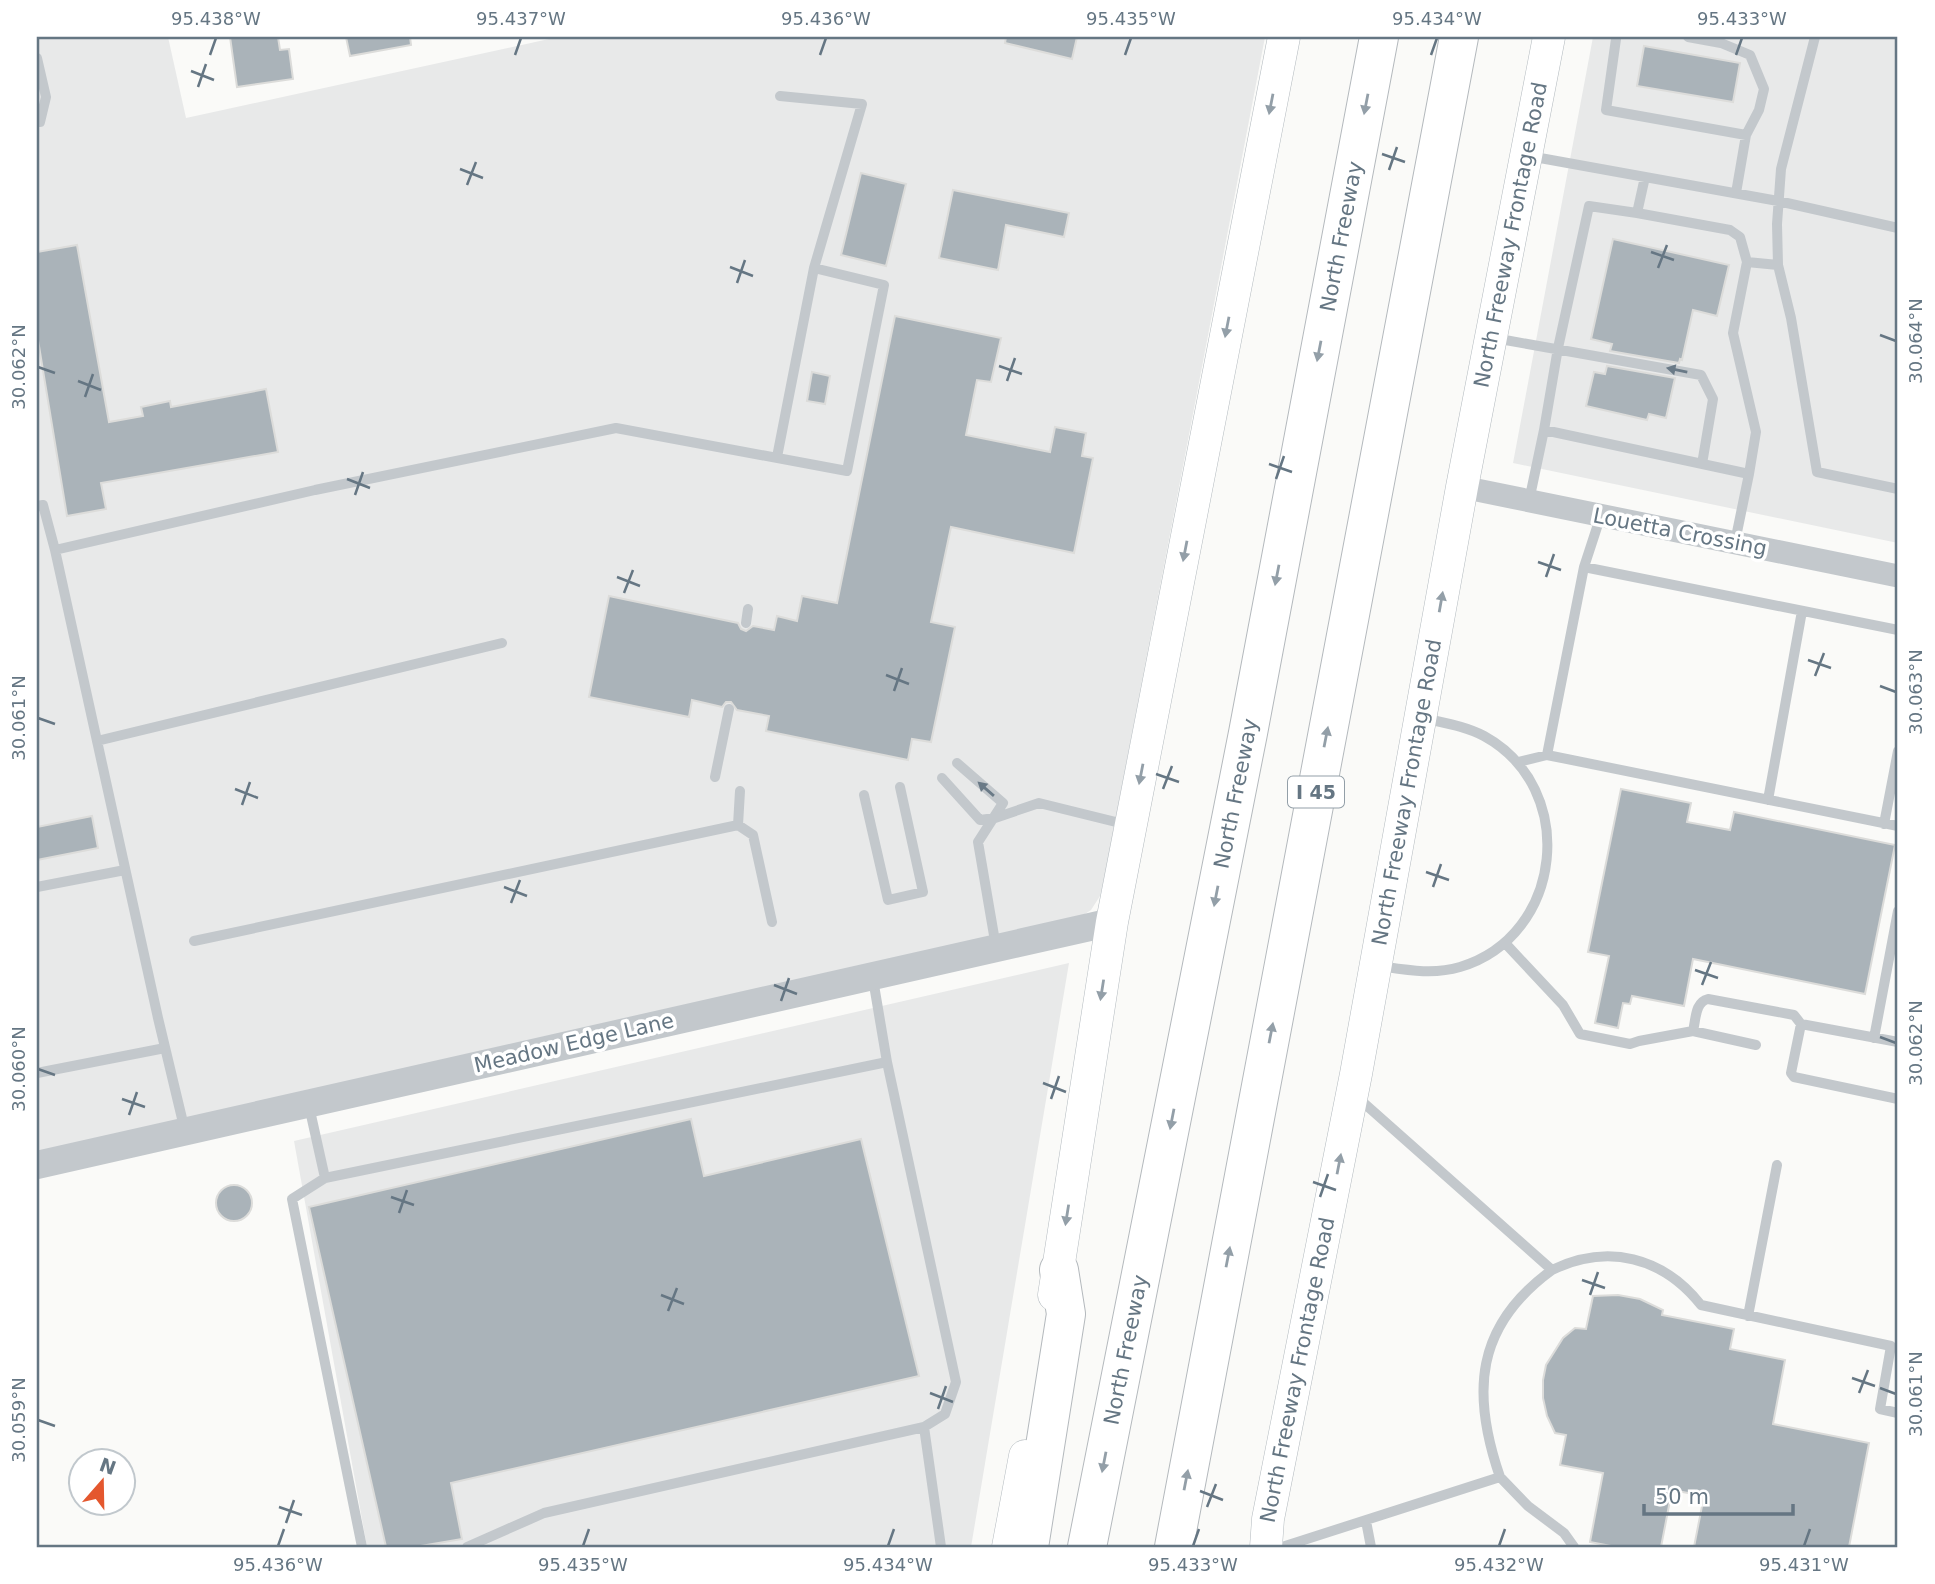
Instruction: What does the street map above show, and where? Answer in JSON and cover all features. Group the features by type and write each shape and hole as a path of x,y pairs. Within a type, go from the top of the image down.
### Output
{"highway":[{"name":"North Freeway","path":"1087,1547 1245,746 1378,37"},
{"name":"I 45","path":"1174,1547 1459,37"},
{"path":"1028,1547 1066,1314 1059,1270"}],"main road":[{"path":"1008,1547 1059,1270 1112,922 1284,37"},
{"name":"North Freeway Frontage Road","path":"1266,1547 1268,1519 1353,1093 1462,487 1549,37"}],"street":[{"name":"Louetta Crossing","path":"1462,487 1898,576"},
{"name":"Meadow Edge Lane","path":"37,1165 1112,922"}],"lane":[{"path":"1602,37 1619,38 1606,110 1746,135"},
{"path":"1688,37 1721,43 1750,55 1764,89 1759,110 1746,135 1736,193"},
{"path":"1815,37 1781,169 1778,265 1791,318 1817,472 1898,489"},
{"path":"37,58 46,97 40,121 37,122"},
{"path":"777,457 814,268 862,104 780,96"},
{"path":"1526,155 1778,201 1898,228"},
{"path":"1637,213 1645,177"},
{"path":"1529,501 1589,206 1730,230 1740,237 1747,262 1733,333 1756,432 1735,542"},
{"path":"1747,262 1778,265"},
{"path":"55,550 315,490 616,428 847,471 884,285 814,268"},
{"path":"1491,337 1701,374 1713,399 1702,464"},
{"path":"1544,430 1749,474"},
{"path":"37,506 43,505 55,550 185,1131"},
{"path":"1547,755 1584,567 1601,515"},
{"path":"1584,567 1898,631"},
{"path":"746,623 748,609"},
{"path":"1768,800 1802,611"},
{"path":"97,741 502,643"},
{"path":"715,777 729,709"},
{"path":"1376,965 1414,971 1437,971 1461,966 1505,943 1529,915 1546,870 1549,840 1546,820 1531,778 1518,762 1486,737 1467,728 1420,718"},
{"path":"1884,824 1898,751"},
{"path":"1518,762 1547,755 1898,827"},
{"path":"957,763 1003,803 978,842 996,947"},
{"path":"942,778 980,820 995,818 1039,803 1130,826"},
{"path":"864,795 888,900 923,892 900,787"},
{"path":"738,825 740,791"},
{"path":"194,941 738,825 753,835 772,922"},
{"path":"37,887 125,870"},
{"path":"1874,1038 1898,911"},
{"path":"1505,943 1563,1005 1580,1034 1630,1044 1693,1031 1756,1045"},
{"path":"467,1547 544,1513 924,1427 945,1414 956,1382 887,1062 872,976"},
{"path":"1693,1031 1698,1006 1702,1000 1708,999 1794,1015 1801,1024 1898,1042"},
{"path":"1801,1024 1791,1073 1794,1077 1898,1099"},
{"path":"37,1073 165,1048"},
{"path":"362,1547 292,1199 325,1178 887,1062"},
{"path":"1353,1093 1552,1270"},
{"path":"309,1103 325,1178"},
{"path":"1748,1315 1777,1165"},
{"path":"1574,1547 1564,1534 1528,1506 1500,1477 1489,1444 1483,1393 1486,1362 1493,1338 1507,1312 1531,1285 1552,1270 1574,1260 1605,1257 1639,1260 1664,1270 1688,1288 1701,1305 1891,1346 1880,1409 1898,1413"},
{"path":"924,1427 941,1547"},
{"path":"1282,1547 1500,1477"},
{"path":"1366,1521 1371,1547"}],"shaded area":[{"path":"37,37 168,37 186,118 558,37 1265,37 1106,869 1100,896 1091,910 1079,918 37,1155"},
{"path":"1593,37 1898,37 1898,543 1513,463"},
{"path":"1069,963 971,1547 367,1547 294,1141"}],"building":[{"path":"230,37 278,37 280,50 289,49 293,79 237,87"},
{"path":"346,37 410,37 411,45 350,56"},
{"path":"1006,37 1077,37 1072,59 1005,43"},
{"path":"1644,46 1740,63 1733,102 1637,86"},
{"path":"861,173 906,184 886,266 841,255"},
{"path":"953,190 1069,213 1064,237 1006,225 998,270 939,258"},
{"path":"1613,239 1729,265 1717,316 1693,310 1682,360 1680,359 1679,363 1610,351 1612,344 1591,339"},
{"path":"77,245 109,422 143,416 141,407 170,401 171,407 266,389 278,452 101,483 106,509 67,516 37,334 37,252"},
{"path":"895,316 1001,338 991,382 977,380 966,435 1050,452 1055,427 1086,433 1082,456 1093,458 1074,553 951,527 931,622 955,627 931,742 912,739 908,760 766,731 769,716 737,710 731,702 726,702 722,707 692,700 689,717 589,697 609,596 738,623 741,629 746,631 753,626 774,630 777,616 797,621 802,596 837,603"},
{"path":"1607,366 1675,378 1666,418 1649,414 1647,420 1586,406 1594,372 1605,374"},
{"path":"812,372 830,376 825,404 807,401"},
{"path":"1621,789 1691,803 1687,822 1730,830 1734,812 1895,845 1865,994 1693,959 1684,1006 1632,996 1630,1004 1623,1003 1618,1028 1595,1023 1609,956 1588,952"},
{"path":"92,816 98,848 37,860 37,827"},
{"path":"691,1119 704,1176 861,1139 919,1376 451,1483 462,1539 415,1547 386,1547 309,1207"},
{"path":"234,1185 247,1190 252,1203 247,1216 234,1221 221,1216 216,1203 221,1190"},
{"path":"1618,1295 1640,1299 1663,1310 1662,1315 1734,1329 1730,1349 1785,1360 1773,1424 1869,1443 1849,1547 1694,1547 1704,1496 1672,1490 1661,1547 1616,1547 1590,1542 1603,1473 1560,1465 1566,1435 1555,1433 1547,1416 1543,1380 1546,1365 1563,1338 1575,1328 1586,1329 1593,1296"}]}
